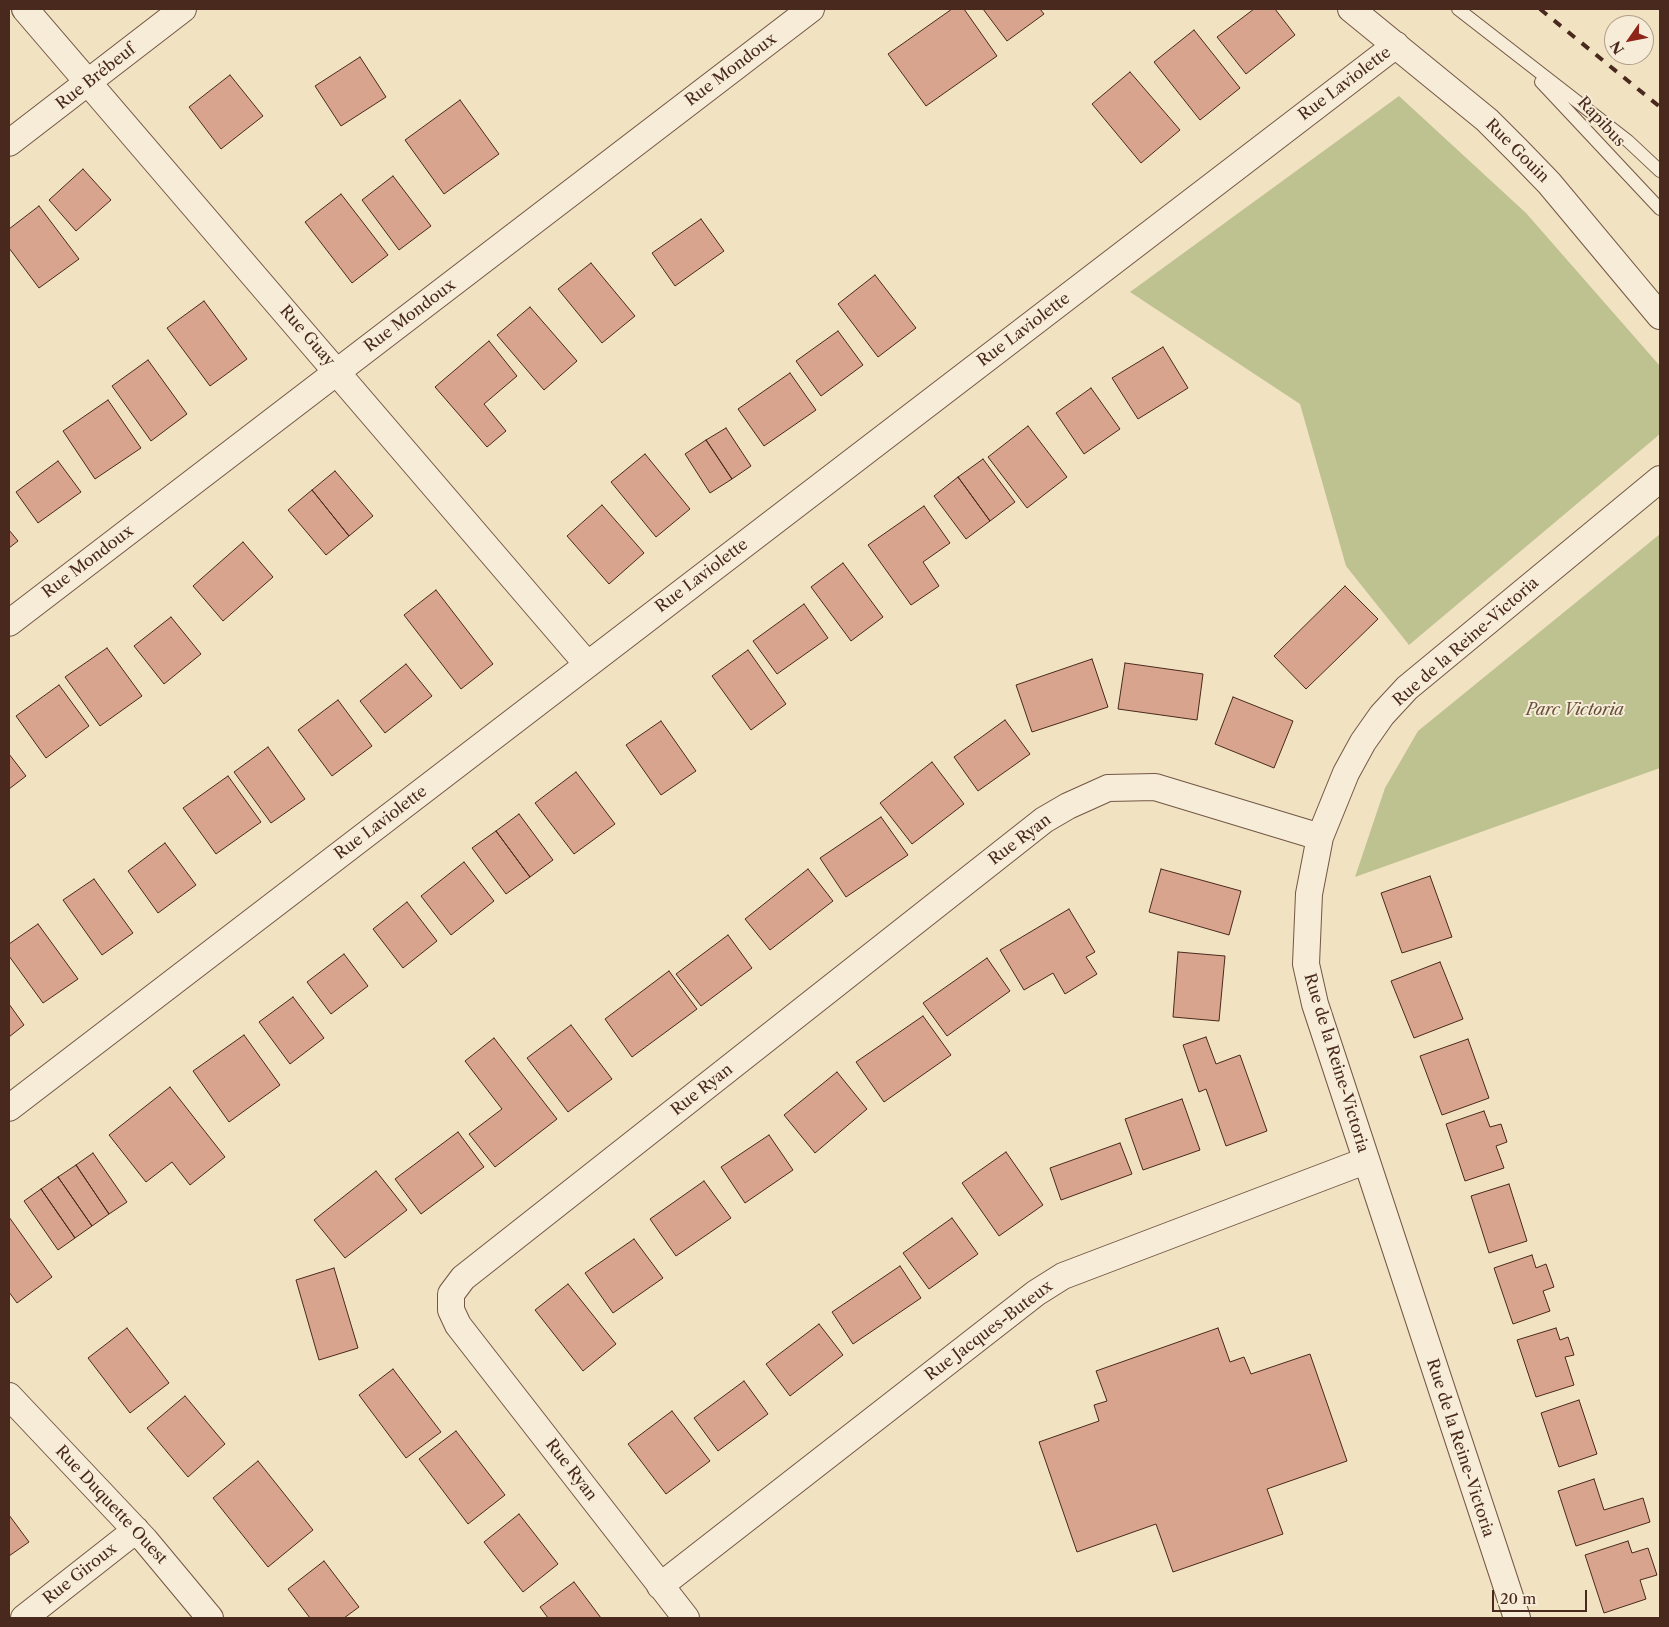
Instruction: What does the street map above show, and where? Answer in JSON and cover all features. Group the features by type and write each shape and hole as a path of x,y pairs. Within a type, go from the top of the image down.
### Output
{"street":[{"name":"Rue Guay","path":"25,9 588,664"},
{"name":"Rue Brébeuf","path":"9,143 183,9"},
{"name":"Rue Mondoux","path":"9,623 811,9"},
{"name":"Rue Gouin","path":"1351,9 1487,120 1518,150 1660,316"},
{"name":"Rue Laviolette","path":"9,1108 1396,45"},
{"name":"Rue de la Reine-Victoria","path":"1517,1618 1365,1161 1315,1004 1306,964 1309,894 1320,837 1346,774 1363,742 1382,715 1406,688 1660,479"},
{"name":"Rue Ryan","path":"686,1618 458,1325 452,1310 451,1294 462,1278 1044,820 1068,806 1108,788 1155,787 1320,837"},
{"name":"Rue Jacques-Buteux","path":"660,1586 1021,1304 1057,1280 1088,1265 1365,1161"},
{"name":"Rue Duquette Ouest","path":"9,1396 168,1565 210,1618"},
{"name":"Rue Giroux","path":"24,1618 136,1530"}],"lane":[{"name":"Rapibus","path":"1458,9 1628,140 1660,171"},
{"name":"Rapibus","path":"1517,56 1660,209"}],"green space":[{"path":"1399,96 1526,213 1660,366 1660,434 1409,645 1346,566 1300,404 1130,292"},
{"name":"Parc Victoria","path":"1660,534 1660,768 1355,877 1385,788 1418,731"}],"building":[{"path":"952,9 964,9 997,56 926,106 888,54"},
{"path":"983,9 1040,9 1044,14 1007,41"},
{"path":"1254,9 1275,9 1295,35 1246,74 1217,37"},
{"path":"1194,30 1240,88 1200,120 1154,62"},
{"path":"360,57 386,97 341,126 315,86"},
{"path":"1130,72 1180,130 1141,163 1092,104"},
{"path":"230,75 263,116 221,149 189,107"},
{"path":"460,100 499,154 444,194 405,140"},
{"path":"83,169 111,200 76,231 49,200"},
{"path":"393,176 431,226 399,250 362,200"},
{"path":"341,194 388,255 352,283 305,222"},
{"path":"39,206 79,259 39,288 9,248 9,229"},
{"path":"701,219 724,251 675,286 652,253"},
{"path":"591,263 635,316 602,343 558,289"},
{"path":"875,275 916,328 878,357 838,304"},
{"path":"204,301 247,359 210,386 167,328"},
{"path":"530,307 577,361 544,390 497,335"},
{"path":"838,331 863,365 821,396 796,361"},
{"path":"489,341 517,376 484,404 506,431 487,447 435,387"},
{"path":"1163,347 1188,388 1138,419 1112,378"},
{"path":"148,360 187,414 151,441 112,386"},
{"path":"790,373 816,410 764,446 738,409"},
{"path":"1091,388 1120,429 1084,454 1056,413"},
{"path":"108,400 141,448 95,479 63,431"},
{"path":"1028,426 1067,477 1027,508 988,457"},
{"path":"726,428 751,466 732,479 706,440"},
{"path":"706,440 732,479 710,493 685,454"},
{"path":"645,454 690,509 656,537 611,482"},
{"path":"983,459 1015,502 990,521 958,477"},
{"path":"58,461 81,492 38,523 16,492"},
{"path":"335,471 373,516 349,536 312,490"},
{"path":"958,477 990,521 966,539 934,496"},
{"path":"312,490 349,536 326,555 288,510"},
{"path":"602,505 644,553 609,584 567,536"},
{"path":"924,506 950,543 923,562 939,586 911,605 868,545"},
{"path":"9,530 18,541 9,548"},
{"path":"243,542 273,577 223,621 193,586"},
{"path":"843,563 883,617 851,641 811,587"},
{"path":"1345,586 1378,619 1306,689 1274,656"},
{"path":"436,590 493,664 461,689 404,615"},
{"path":"804,604 828,638 777,674 753,641"},
{"path":"171,617 201,654 164,684 134,646"},
{"path":"107,648 142,696 100,726 65,677"},
{"path":"748,650 786,704 751,730 712,676"},
{"path":"1092,659 1108,707 1032,732 1016,685"},
{"path":"1125,663 1203,674 1197,720 1118,709"},
{"path":"406,664 432,696 385,733 360,701"},
{"path":"59,685 89,726 46,758 16,716"},
{"path":"1233,697 1293,721 1274,768 1215,744"},
{"path":"338,700 372,746 332,776 298,730"},
{"path":"1005,720 1030,754 978,791 954,757"},
{"path":"661,721 696,771 661,795 626,745"},
{"path":"268,747 305,799 271,823 234,772"},
{"path":"9,754 26,776 9,789"},
{"path":"932,762 964,804 912,844 880,803"},
{"path":"576,772 615,824 574,854 535,803"},
{"path":"228,776 261,822 216,854 183,808"},
{"path":"519,814 553,860 530,877 496,831"},
{"path":"881,817 908,855 846,897 820,858"},
{"path":"496,831 530,877 506,894 472,848"},
{"path":"165,843 196,885 158,913 128,871"},
{"path":"464,862 494,901 451,935 421,896"},
{"path":"808,869 833,901 770,950 745,919"},
{"path":"1161,869 1241,891 1229,935 1149,912"},
{"path":"1430,876 1452,937 1402,953 1381,893"},
{"path":"94,879 133,933 102,955 63,900"},
{"path":"407,902 437,941 403,968 373,929"},
{"path":"1069,909 1095,952 1086,957 1097,974 1065,994 1053,973 1024,990 1000,950"},
{"path":"38,924 78,979 43,1003 9,956 9,944"},
{"path":"728,935 752,968 701,1006 676,974"},
{"path":"1178,952 1225,956 1219,1021 1173,1017"},
{"path":"344,954 368,986 331,1014 307,982"},
{"path":"987,958 1010,991 947,1036 923,1003"},
{"path":"1440,962 1463,1019 1414,1038 1391,981"},
{"path":"669,971 697,1009 632,1057 605,1019"},
{"path":"293,997 324,1038 290,1064 259,1022"},
{"path":"9,1004 24,1025 9,1037"},
{"path":"923,1016 951,1055 884,1102 856,1062"},
{"path":"571,1025 612,1079 568,1112 527,1058"},
{"path":"244,1035 280,1085 229,1122 193,1071"},
{"path":"1206,1037 1216,1064 1240,1055 1267,1131 1226,1146 1206,1089 1199,1092 1183,1045"},
{"path":"494,1038 557,1119 495,1167 469,1134 502,1109 465,1061"},
{"path":"1468,1039 1489,1098 1442,1115 1420,1056"},
{"path":"837,1072 867,1109 815,1153 784,1115"},
{"path":"170,1087 225,1157 190,1185 172,1162 146,1182 109,1135"},
{"path":"1182,1099 1200,1150 1143,1170 1125,1119"},
{"path":"1484,1111 1490,1127 1501,1124 1507,1142 1496,1146 1504,1168 1465,1181 1446,1124"},
{"path":"458,1132 484,1167 421,1214 395,1179"},
{"path":"769,1135 793,1170 745,1203 721,1167"},
{"path":"1120,1143 1132,1174 1061,1200 1050,1168"},
{"path":"1006,1152 1043,1205 999,1236 962,1183"},
{"path":"93,1153 127,1202 109,1214 76,1165"},
{"path":"76,1165 109,1214 92,1226 58,1177"},
{"path":"376,1171 407,1210 345,1258 314,1220"},
{"path":"58,1177 92,1226 75,1238 41,1189"},
{"path":"704,1181 731,1218 676,1256 650,1219"},
{"path":"1509,1184 1527,1241 1489,1253 1471,1196"},
{"path":"41,1189 75,1238 58,1250 24,1201"},
{"path":"9,1217 52,1277 17,1303 9,1292"},
{"path":"952,1218 978,1254 929,1289 903,1253"},
{"path":"634,1239 663,1278 613,1313 585,1273"},
{"path":"1532,1255 1536,1268 1546,1264 1554,1287 1543,1291 1550,1311 1513,1324 1494,1268"},
{"path":"900,1266 921,1298 853,1344 832,1312"},
{"path":"334,1268 358,1348 319,1360 296,1280"},
{"path":"568,1284 616,1344 583,1371 535,1310"},
{"path":"819,1324 843,1355 790,1396 766,1364"},
{"path":"127,1328 169,1383 130,1413 88,1358"},
{"path":"1218,1328 1230,1362 1244,1357 1251,1374 1310,1354 1347,1461 1267,1489 1283,1534 1173,1572 1156,1524 1077,1552 1039,1442 1099,1421 1094,1405 1107,1401 1096,1371"},
{"path":"1556,1328 1560,1340 1568,1337 1574,1355 1565,1357 1574,1385 1536,1397 1517,1340"},
{"path":"393,1369 441,1432 406,1458 359,1395"},
{"path":"744,1381 768,1414 718,1451 694,1418"},
{"path":"185,1396 225,1444 188,1477 147,1428"},
{"path":"1579,1400 1597,1454 1559,1467 1541,1413"},
{"path":"672,1411 710,1461 666,1494 628,1444"},
{"path":"456,1431 505,1495 468,1524 419,1459"},
{"path":"258,1461 313,1530 268,1567 213,1498"},
{"path":"1594,1479 1604,1510 1643,1498 1650,1522 1576,1546 1558,1491"},
{"path":"519,1514 558,1564 523,1592 484,1542"},
{"path":"9,1515 29,1542 9,1556"},
{"path":"1628,1541 1632,1553 1648,1548 1657,1575 1640,1580 1646,1599 1604,1613 1585,1555"},
{"path":"324,1561 359,1607 344,1618 310,1618 288,1589"},
{"path":"574,1582 601,1618 548,1618 540,1607"}],"railway":[{"path":"1540,9 1660,107"}]}
